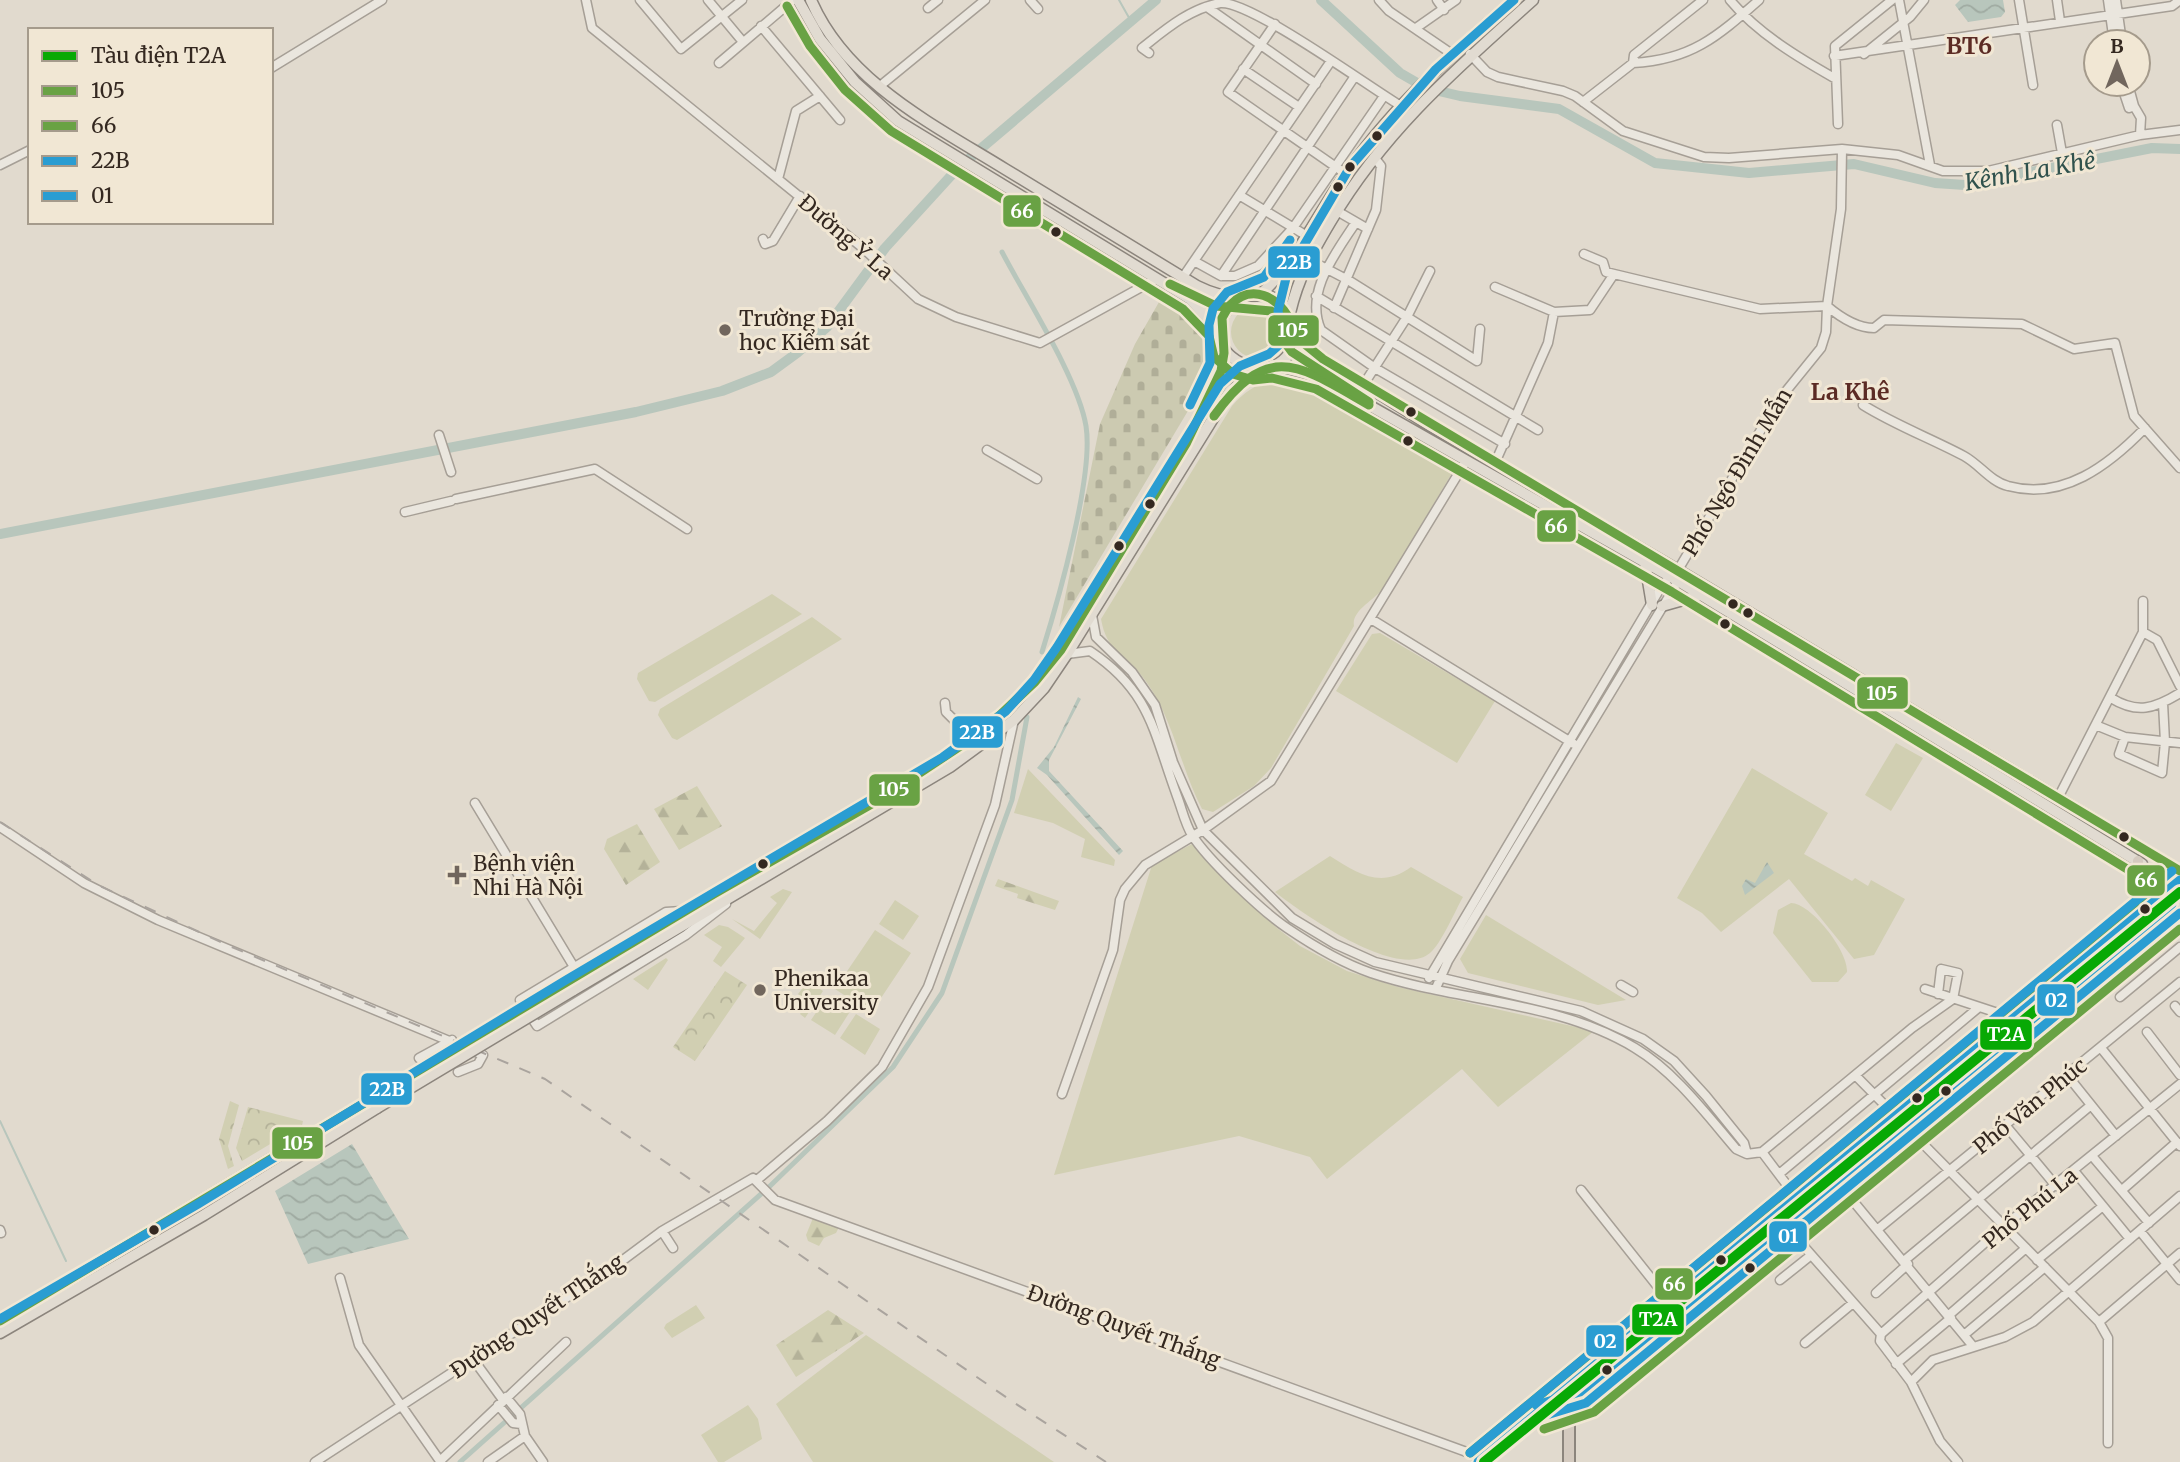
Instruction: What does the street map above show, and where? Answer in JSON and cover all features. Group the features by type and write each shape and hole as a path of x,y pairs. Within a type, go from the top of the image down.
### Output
{"highway":[{"path":"2138,861 2138,867 2160,880 2162,892 2158,898"},
{"path":"1480,1460 1503,1449 1569,1387 1670,1301 2176,883"},
{"path":"1570,1442 1574,1422 1586,1403 2180,913"},
{"path":"1569,1387 1569,1462"},
{"path":"1533,1419 1586,1403"},
{"path":"1533,1419 1556,1419 1564,1428 1570,1442"}],"main road":[{"path":"796,0 820,39 855,82 898,121 1190,299 1220,331"},
{"path":"1261,294 1284,272 1346,174 1401,106 1452,54 1514,0"},
{"path":"0,1333 204,1215 753,883 985,727 1037,679 1068,638 1182,458 1230,391 1261,368 1273,365 1288,353 1294,336 1290,313 1299,278 1337,211 1374,157 1445,78 1533,0"},
{"path":"814,2 831,36 880,86 906,108 1121,242 1209,292 1240,298 1261,294 1281,302 1290,313"},
{"path":"1115,253 1121,242"},
{"path":"0,1321 244,1170 364,1103 558,985 686,911 950,767 1014,720 1044,688 1067,654 1182,458 1216,383 1224,350 1220,331 1227,309 1240,298"},
{"path":"1273,365 1321,378 1701,595 2176,883 2178,870 1364,384 1323,359 1294,336"},
{"path":"1224,350 1240,364 1261,368"},
{"path":"1645,563 1657,606 1701,595"}],"street":[{"path":"273,67 382,0"},
{"name":"Đường Ỷ La","path":"586,0 592,28 864,249 918,299 956,317 1040,343 1156,279"},
{"path":"640,0 681,49 742,0"},
{"path":"708,0 743,42"},
{"path":"719,63 796,0"},
{"path":"928,8 938,0"},
{"path":"880,86 985,0"},
{"path":"1030,0 1038,9"},
{"path":"1379,0 1389,11 1452,54"},
{"path":"1437,0 1444,10"},
{"path":"1416,29 1456,0"},
{"path":"1633,63 1634,55 1703,0"},
{"path":"1730,0 1742,15 1836,79"},
{"path":"1583,102 1633,63 1682,56 1742,15 1759,0"},
{"path":"1839,124 1835,46 1892,0"},
{"path":"1899,0 1905,20 1930,165"},
{"path":"1863,54 1905,20 1924,0"},
{"path":"2019,0 2033,85"},
{"path":"2057,0 2060,21"},
{"path":"2108,0 2116,6 2120,28"},
{"path":"1834,56 1909,47 2060,21 2116,6 2172,6 2180,0"},
{"path":"1149,53 1142,48 1187,14 1223,2 1275,23 1401,106"},
{"path":"2115,28 2116,6"},
{"path":"1207,7 1315,84"},
{"path":"1275,23 1258,44 1228,92 1346,174"},
{"path":"761,26 840,120"},
{"path":"1470,54 1487,72 1498,77 1563,91 1623,131 1704,157 1842,152 1898,155 1943,171 1988,171 2140,135 2180,130"},
{"path":"1183,277 1331,61"},
{"path":"1243,69 1299,107"},
{"path":"1221,276 1355,76"},
{"path":"778,179 796,111 820,96"},
{"path":"1195,261 1221,276 1235,276 1258,267 1293,228 1384,96"},
{"path":"2125,98 2127,107 2134,106"},
{"path":"2132,98 2141,118 2140,135"},
{"path":"2057,125 2062,153"},
{"path":"0,164 28,151"},
{"name":"Phố Ngô Đình Mẫn","path":"1678,570 1778,401 1821,348 1826,332 1840,209 1842,152"},
{"path":"1334,308 1376,210 1381,166 1374,157"},
{"path":"1239,195 1307,236"},
{"path":"763,239 770,244 773,241 800,196"},
{"path":"1337,211 1368,229"},
{"path":"1356,222 1327,268 1316,296 1321,330 1374,368 1505,443"},
{"path":"1584,254 1603,262 1606,272 1760,309 1827,306 1841,318 1869,328 1874,328 1884,320 2022,324 2074,349 2115,343 2134,416 2180,468"},
{"path":"1308,259 1348,280 1477,361 1480,328"},
{"path":"1364,384 1392,344 1430,271"},
{"path":"1495,287 1554,312 1590,310 1614,274"},
{"path":"1316,296 1538,430"},
{"path":"1495,463 1548,343 1554,312"},
{"path":"1863,405 1965,456 2006,486 2036,489 2064,487 2113,458 2145,428"},
{"path":"439,435 451,472"},
{"path":"987,450 1037,479"},
{"path":"1062,1094 1113,950 1120,900 1125,888 1145,865 1203,830 1271,781 1466,461"},
{"path":"405,512 595,469 687,529"},
{"path":"1436,988 1440,977 1578,747 1678,570"},
{"path":"2058,798 2098,726 2143,632 2143,601"},
{"path":"1427,986 1430,975 1570,741 1657,606"},
{"path":"1092,615 1096,637 1132,672 1155,705 1173,762 1203,830 1292,918 1335,944 1375,962 1581,1011 1621,1028 1674,1061 1734,1129 1744,1143 1747,1154"},
{"path":"1371,620 1578,747"},
{"path":"2143,632 2157,640 2180,686"},
{"path":"1067,654 1090,651 1114,667 1136,691 1152,721 1193,836 1285,927 1329,954 1371,973 1578,1022 1611,1036 1637,1049 1676,1082 1736,1149 1747,1154 1762,1152 1912,1028 1953,999 1958,973 1941,969 1938,994"},
{"path":"2111,698 2129,709 2163,703 2180,693"},
{"path":"945,703 946,712 961,727"},
{"path":"2125,737 2119,754 2162,773 2165,742 2163,703"},
{"name":"Đường Quyết Thắng","path":"315,1462 662,1231 745,1181 758,1182 827,1121 882,1067 928,987 995,805 1014,720"},
{"path":"2098,726 2125,737 2180,743"},
{"path":"475,803 574,967"},
{"path":"0,827 84,883 166,923 483,1055 478,1064 458,1072"},
{"path":"686,911 666,912 520,1000 537,1026 686,935 753,883"},
{"path":"2120,997 2180,947"},
{"name":"Phố Văn Phúc","path":"1878,1229 2180,982"},
{"path":"1621,985 1633,992"},
{"path":"538,988 556,1014"},
{"path":"1925,989 2013,1018"},
{"path":"1779,1174 1876,1096 1978,1008"},
{"path":"2147,1032 2180,1075"},
{"path":"419,1058 452,1040"},
{"path":"2101,1048 2179,1144 2122,1190"},
{"path":"2067,1075 2116,1136"},
{"path":"1856,1076 2099,1322 2108,1338 2108,1443"},
{"name":"Phố Phú La","path":"1881,1334 2004,1226 2093,1157 2180,1084"},
{"path":"1876,1293 1977,1198 2090,1106"},
{"path":"2006,1126 2029,1157 2056,1186"},
{"path":"1762,1152 1796,1197"},
{"path":"2093,1157 2149,1223"},
{"path":"2074,1172 2130,1239"},
{"name":"Đường Quyết Thắng","path":"758,1182 766,1194 775,1200 1480,1460"},
{"path":"1581,1190 1685,1321"},
{"path":"1844,1190 1972,1345"},
{"path":"1911,1382 1933,1360 2014,1332 2033,1322 2180,1196"},
{"path":"2038,1260 2103,1206"},
{"path":"662,1231 673,1248"},
{"path":"2140,1231 2180,1280"},
{"path":"1792,1233 1881,1334 1880,1341 1911,1382 1940,1441 1958,1462"},
{"path":"1896,1364 2026,1248"},
{"path":"2099,1322 2180,1253"},
{"path":"1780,1280 1810,1256"},
{"path":"1964,1335 2045,1267"},
{"path":"340,1278 359,1345 440,1461 566,1342"},
{"path":"1805,1343 1853,1303"},
{"path":"473,1359 543,1462"},
{"path":"503,1402 520,1414 517,1423"},
{"path":"488,1462 525,1436"}],"green space":[{"path":"1163,295 1195,323 1207,342 1208,368 1204,384 1059,627 1100,424 1135,344"},
{"path":"1257,306 1267,308 1275,314 1281,322 1281,342 1275,350 1267,356 1257,358 1247,356 1239,350 1233,342 1231,332 1233,322 1239,314 1247,308"},
{"path":"1285,379 1322,389 1455,468 1384,588 1356,615 1354,626 1271,768 1254,786 1213,812 1202,809 1194,793 1168,723 1152,690 1134,667 1111,645 1101,619 1232,406 1256,386"},
{"path":"772,594 802,614 655,702 649,701 637,679 638,673"},
{"path":"812,617 842,639 677,740 672,738 658,715 660,709"},
{"path":"1380,633 1495,701 1457,763 1336,691 1372,634"},
{"path":"1896,743 1923,758 1891,811 1865,795"},
{"path":"1752,768 1828,813 1804,854 1852,881 1855,878 1868,886 1871,880 1905,899 1874,955 1854,959 1789,879 1721,932 1702,913 1677,898"},
{"path":"1028,769 1115,860 1114,866 1081,857 1085,839 1053,823 1014,813"},
{"path":"697,786 722,826 679,850 654,809"},
{"path":"637,824 660,862 626,885 604,849 607,839"},
{"path":"1192,844 1277,928 1300,946 1347,971 1398,987 1594,1031 1498,1107 1462,1069 1327,1179 1310,1157 1239,1136 1054,1175 1152,865"},
{"path":"1330,856 1360,873 1380,878 1400,874 1411,867 1463,897 1434,949 1415,959 1396,958 1374,952 1327,928 1275,892"},
{"path":"998,879 1059,901 1055,910 1017,898 1018,894 995,886"},
{"path":"783,889 792,892 760,939 732,919 754,931 777,903 770,897"},
{"path":"895,900 919,916 903,940 879,924"},
{"path":"1791,903 1808,911 1835,941 1846,963 1847,972 1838,982 1812,982 1773,933 1778,910"},
{"path":"1486,915 1626,1000 1598,1005 1468,973 1460,959"},
{"path":"719,925 728,927 745,938 721,967 713,961 722,947 704,935"},
{"path":"875,930 911,953 871,1013 835,989"},
{"path":"666,958 668,960 648,990 633,979"},
{"path":"725,971 747,985 695,1061 673,1047"},
{"path":"808,981 823,991 805,1018 800,1014 808,1002 798,994"},
{"path":"828,995 851,1010 835,1035 811,1020"},
{"path":"856,1014 880,1029 865,1055 840,1038"},
{"path":"230,1101 239,1105 228,1146 234,1166 228,1169 219,1139"},
{"path":"248,1107 303,1121 302,1125 242,1161 236,1148"},
{"path":"813,1218 839,1227 836,1233 824,1238 819,1246 808,1241 806,1235"},
{"path":"696,1305 705,1318 672,1338 664,1328 666,1324"},
{"path":"828,1310 864,1333 796,1377 776,1345"},
{"path":"866,1335 1054,1462 813,1462 776,1404"},
{"path":"748,1405 758,1419 762,1439 724,1462 718,1462 701,1435"}],"water":[{"path":"1960,0 2003,0 2005,12 2001,17 1968,22 1955,5"},
{"path":"1078,697 1081,699 1049,760 1049,771 1123,851 1119,855 1047,775 1037,768 1054,747"},
{"path":"1767,862 1774,873 1745,895 1742,886 1746,879 1755,883"},
{"path":"352,1144 409,1239 308,1264 275,1191"}],"waterway":[{"path":"1119,0 1132,23"},
{"path":"0,534 636,412 722,391 771,372 827,327 885,248 958,168 1156,0"},
{"name":"Kênh La Khê","path":"1321,0 1400,73 1426,88 1460,96 1559,109 1655,163 1749,173 1854,164 1935,183 1965,185 2152,148 2180,149"},
{"path":"1002,252 1062,362 1073,385 1086,426 1085,475 1080,506 1042,652"},
{"path":"460,1462 769,1187 893,1067 942,993 1012,800 1027,717"},
{"path":"0,1121 66,1261"}],"railway":[{"path":"0,822 98,885 227,945 545,1079 1013,1402 1106,1462"}],"metro line":[{"name":"T2A","path":"1484,1462 2180,892"}],"transit line":[{"name":"22B","path":"0,1319 198,1204 566,980 943,757 1006,711 1034,680 1057,647 1220,384 1240,366 1269,354 1278,346 1282,335 1278,311 1287,274 1350,167 1436,69 1514,0"},
{"name":"66","path":"787,6 810,46 845,90 891,131 1183,309 1209,336 1214,357 1233,374 1253,380 1272,378 1316,389 1672,592 2155,886 1470,1453"},
{"name":"22B","path":"1190,405 1210,363 1209,325 1213,309 1227,292 1264,277 1290,240"},
{"name":"66","path":"1170,284 1216,306 1271,311 1278,317 1284,341 1292,352 1369,402"},
{"name":"105","path":"0,1321 714,894 882,798 962,745 1000,715 1035,682 1061,650 1186,444 1221,371 1224,353 1222,318 1231,304 1252,294 1264,296 1284,310 1295,336 1323,359 2180,871"},
{"name":"105","path":"1214,416 1234,392 1252,377 1269,369 1286,367 1323,379 1369,405"},
{"name":"02","path":"1470,1453 2172,871"},
{"name":"01","path":"1478,1462 2180,880"},
{"name":"02","path":"1536,1405 1580,1392 2172,904"},
{"name":"01","path":"1540,1417 1586,1403 2180,913"},
{"name":"66","path":"1544,1429 1594,1412 2180,929"}],"place":[{"name":"Trường Đại học Kiểm sát","path":"725,330"},
{"name":"Bệnh viện Nhi Hà Nội","path":"457,875"},
{"name":"Phenikaa University","path":"760,990"}],"district":[{"name":"BT6","path":"1969,45"},
{"name":"La Khê","path":"1850,391"}]}
